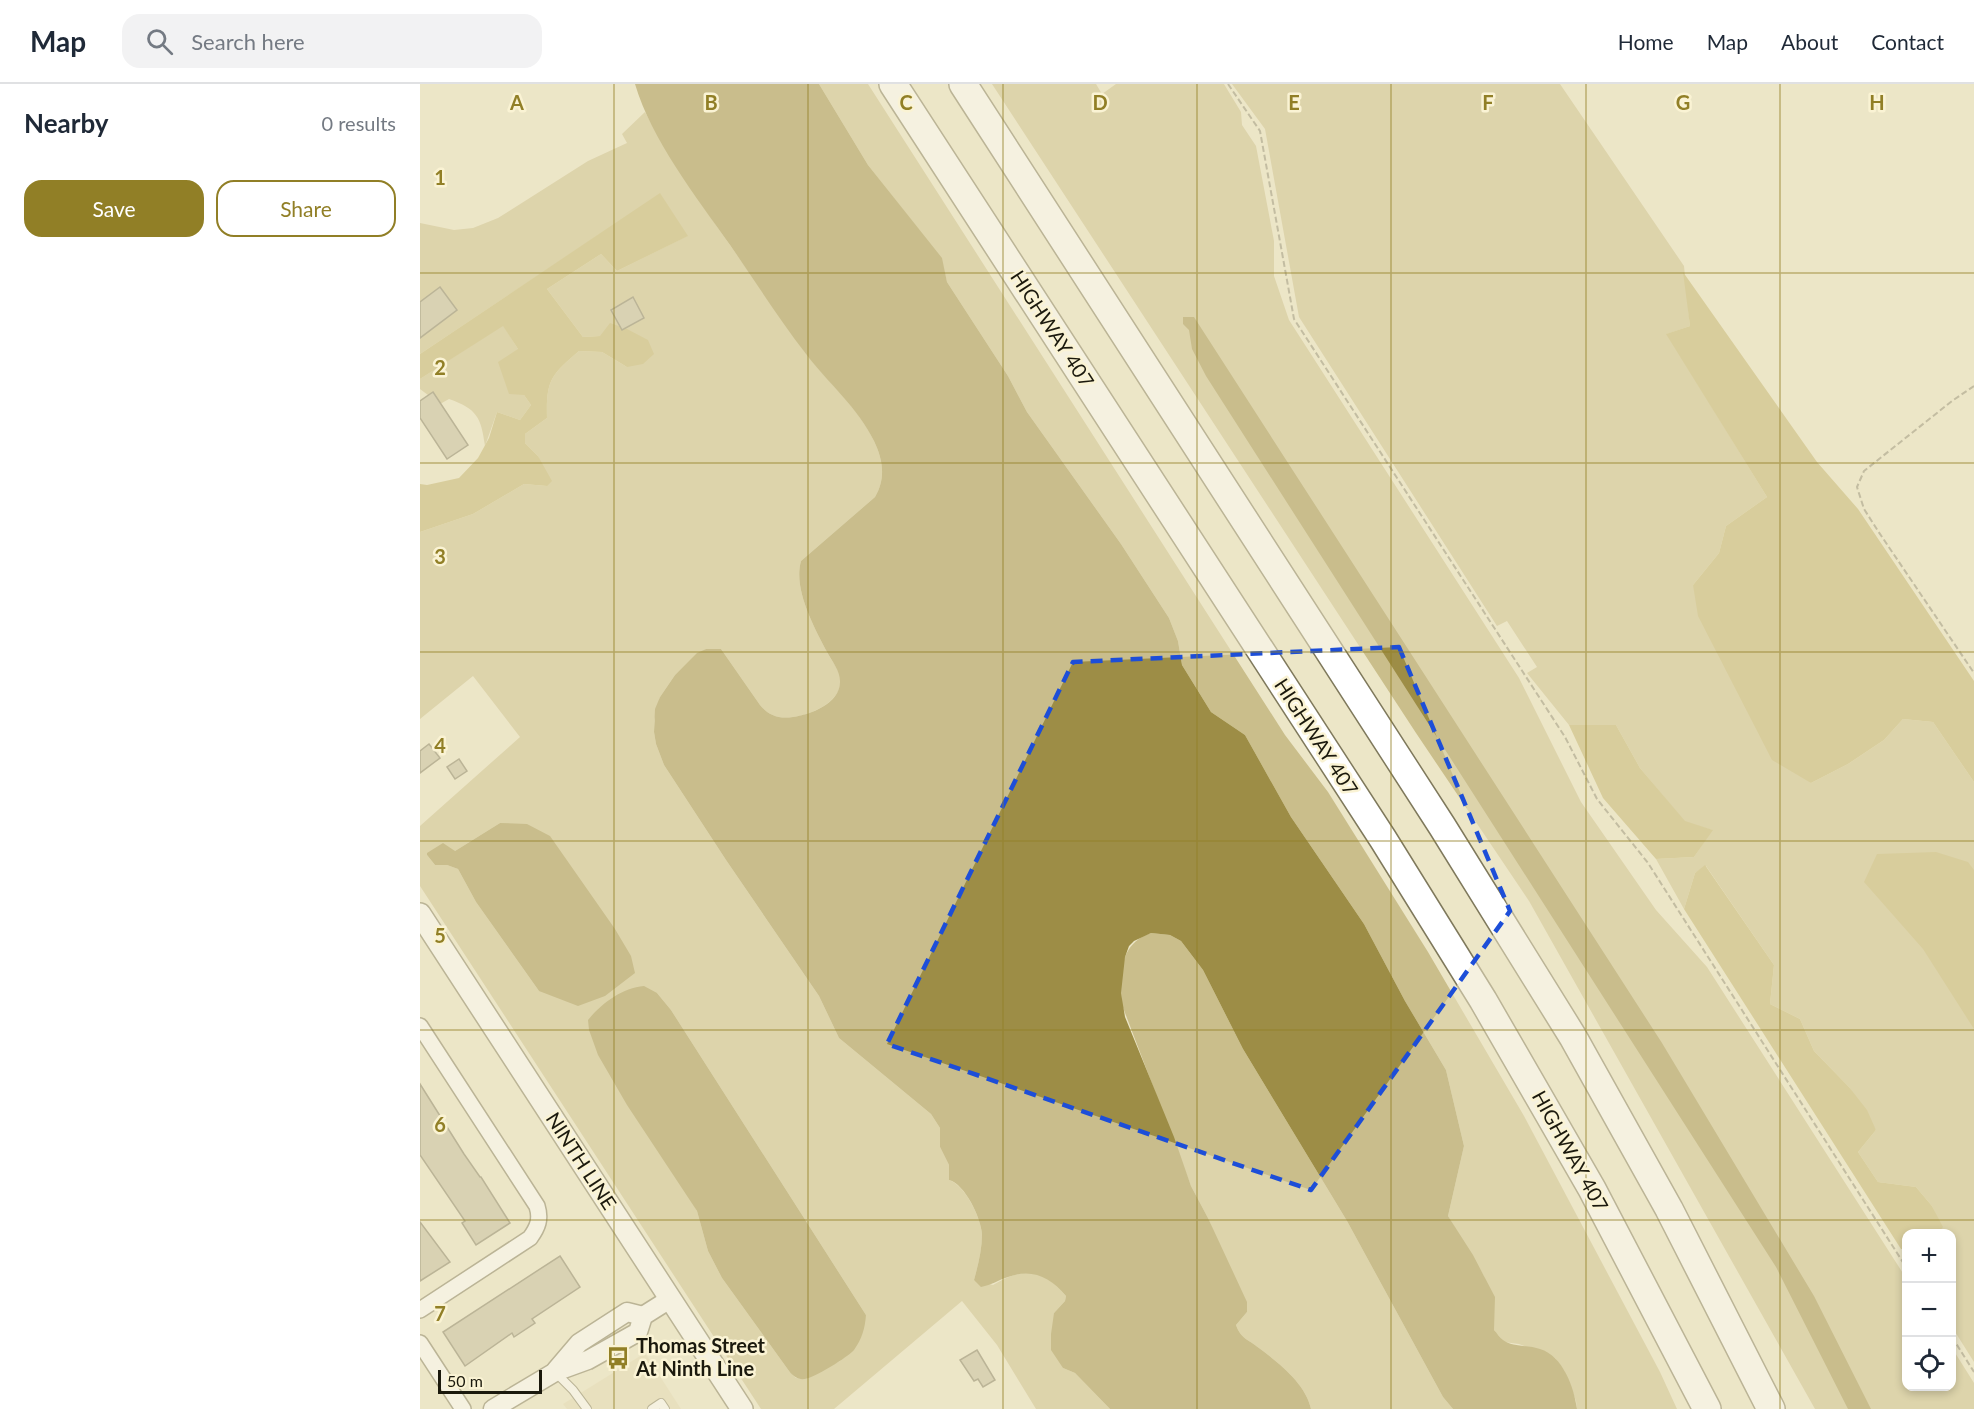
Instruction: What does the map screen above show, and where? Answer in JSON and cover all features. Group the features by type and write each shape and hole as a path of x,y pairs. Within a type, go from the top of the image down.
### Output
{"highway":[{"name":"HIGHWAY 407","path":"893,84 1376,829 1484,1000 1592,1189 1707,1409"},
{"path":"963,84 1442,826 1573,1037 1669,1209 1771,1409"}],"main road":[{"name":"NINTH LINE","path":"420,914 742,1409"}],"street":[{"path":"420,1026 537,1206 539,1215 536,1231 530,1238 420,1310"},
{"path":"493,1409 555,1372 579,1343 627,1312 643,1316 670,1299"},
{"path":"420,1343 463,1409"}],"lane":[{"path":"555,1372 573,1390 587,1409"},
{"path":"652,1409 661,1403 665,1409"}],"path":[{"path":"1228,84 1260,131 1294,319 1565,737 1597,799 1648,863 1902,1261"},
{"path":"1974,386 1864,471 1857,487 1864,509 1974,673"},
{"path":"1956,1343 1974,1372"}],"highlighted area":[{"path":"1399,647 1510,911 1311,1190 887,1044 1073,662"}],"shaded area":[{"path":"635,84 819,84 868,165 942,258 947,282 1008,376 1027,412 1121,544 1169,618 1178,641 1182,665 1211,712 1245,735 1291,817 1364,924 1405,1001 1446,1070 1464,1146 1448,1216 1473,1255 1495,1297 1494,1330 1507,1342 1540,1349 1555,1358 1570,1382 1577,1409 1453,1409 1443,1397 1347,1221 1243,1049 1203,970 1181,941 1170,935 1151,933 1129,946 1125,957 1121,993 1125,1017 1174,1137 1191,1186 1247,1302 1247,1312 1236,1325 1238,1330 1291,1375 1304,1391 1311,1409 1110,1409 1075,1373 1063,1368 1051,1350 1054,1313 1065,1301 1066,1296 1060,1289 1047,1279 1033,1274 1017,1274 981,1287 974,1280 981,1246 981,1227 966,1195 961,1188 949,1180 949,1165 940,1147 940,1128 931,1114 839,1038 819,996 664,765 656,744 655,709 660,697 675,675 697,653 706,649 721,649 760,705 775,716 788,718 808,714 830,702 835,696 839,689 840,677 806,608 800,584 801,561 875,497 881,483 882,469 874,441 860,418 796,341 676,168 652,126"},
{"path":"819,84 868,84 1285,735 1328,792 1428,952 1524,1116 1660,1372 1677,1409 1577,1409 1564,1370 1555,1358 1519,1344 1504,1342 1494,1330 1484,1276 1448,1216 1464,1146 1446,1070 1405,1001 1364,924 1291,817 1245,735 1211,712 1182,665 1178,641 1169,618 1121,544 1027,412 1008,376 947,282 941,258 868,165"},
{"path":"992,84 1096,84 1102,94 1116,84 1224,84 1241,112 1242,125 1256,146 1274,241 1274,276 1289,320 1519,678 1581,802 1656,910 1707,967 1902,1272 1902,1391 1956,1391 1956,1354 1974,1383 1974,1409 1815,1409 1529,901 1416,733"},
{"path":"1232,84 1560,84 1684,266 1690,326 1667,334 1767,497 1726,526 1719,553 1693,585 1811,783 1848,764 1884,740 1903,719 1933,722 1974,782 1974,1362 1956,1333 1956,1229 1941,1229 1942,1227 1932,1206 1916,1187 1878,1182 1858,1152 1876,1130 1849,1087 1814,1051 1800,1019 1770,1004 1774,965 1706,866 1695,873 1684,909 1656,859 1694,857 1712,830 1685,822 1640,768 1616,725 1569,725 1527,673 1537,667 1507,621 1497,626 1299,317 1265,129"},
{"path":"645,112 689,185 800,345 851,405 867,429 877,448 882,469 881,483 875,497 801,561 800,584 806,608 840,676 838,692 833,699 826,705 800,716 788,718 775,716 760,705 721,649 706,649 697,654 675,675 660,697 654,721 654,732 664,765 819,996 839,1038 931,1114 940,1128 940,1147 949,1165 949,1180 961,1188 966,1195 981,1227 981,1246 974,1280 993,1285 1014,1275 1032,1273 1049,1280 1058,1287 1066,1296 1065,1301 1054,1313 1063,1368 1075,1373 1110,1409 1036,1409 997,1345 962,1301 834,1409 761,1409 420,886 420,826 520,737 473,676 420,719 420,532 473,514 524,484 547,486 538,456 525,443 525,434 547,418 549,386 556,373 579,351 602,352 627,367 600,336 583,337 547,289 601,254 617,271 687,236 660,194 420,354 420,338 457,310 440,287 420,302 420,223 454,230 473,228 498,218 588,161 627,143 622,134","holes":["500,823 539,991 476,902 458,869 447,865 435,865 427,855 455,851","657,993 671,1010 866,1315 840,1361 805,1379 796,1378 789,1371 722,1278 708,1251 697,1211 687,1193"]},
{"path":"660,193 688,236 617,271 601,254 547,289 583,337 600,336 610,323 648,340 654,354 643,364 627,367 602,352 579,351 562,366 552,379 549,386 547,418 525,434 525,443 538,456 552,481 547,486 524,484 473,514 420,532 420,484 427,485 459,478 478,458 489,438 497,412 520,420 531,405 524,395 509,394 498,362 518,349 503,326 420,379 420,354"},
{"path":"1683,272 1817,462 1858,509 1974,681 1974,782 1933,722 1903,719 1884,740 1848,764 1811,783 1772,760 1698,616 1693,585 1719,553 1726,526 1767,497 1666,334 1690,326"},
{"path":"1183,317 1194,317 1662,1043 1814,1296 1871,1409 1848,1409 1776,1267 1206,376 1192,349 1189,330 1183,324"},
{"path":"503,325 518,349 524,395 531,405 520,420 497,412 485,446 482,428 476,415 466,406 449,399 440,404 420,389 420,379"},
{"path":"1569,725 1616,725 1640,768 1685,821 1713,830 1694,857 1656,859 1603,798"},
{"path":"500,823 527,824 550,836 615,929 631,956 635,973 605,996 578,1006 539,991 476,902 458,869 447,865 435,865 427,855 443,843 455,851"},
{"path":"1936,852 1968,862 1974,870 1974,1029 1923,949 1864,882 1877,854"},
{"path":"1705,865 1774,965 1770,1004 1800,1019 1814,1051 1849,1087 1867,1110 1876,1130 1858,1152 1878,1182 1916,1187 1932,1206 1943,1227 1941,1229 1902,1229 1901,1249 1684,909 1695,873"},
{"path":"1151,933 1170,935 1181,941 1203,970 1243,1049 1347,1221 1443,1397 1453,1409 1311,1409 1304,1391 1291,1375 1240,1333 1236,1325 1247,1312 1208,1218 1191,1186 1122,1005 1123,962 1133,945 1140,938"},
{"path":"644,986 657,993 671,1010 866,1315 863,1333 854,1350 831,1367 809,1378 800,1379 791,1373 722,1278 708,1251 697,1211 627,1105 598,1055 588,1020 613,997"},
{"path":"645,1353 681,1409 567,1409 563,1404"}],"building":[{"path":"440,287 457,310 420,338 420,302"},
{"path":"633,297 644,318 622,330 611,310"},
{"path":"433,392 468,445 447,459 420,418 420,401"},
{"path":"429,744 440,758 420,773 420,751"},
{"path":"459,759 467,771 455,779 447,767"},
{"path":"420,1084 510,1223 476,1245 462,1223 465,1221 420,1155"},
{"path":"420,1222 450,1262 420,1281"},
{"path":"560,1256 580,1287 532,1319 535,1323 514,1337 512,1333 465,1366 443,1332"},
{"path":"977,1350 995,1380 983,1387 978,1379 974,1381 960,1360"}],"place":[{"name":"Thomas Street At Ninth Line","path":"618,1358"}]}
